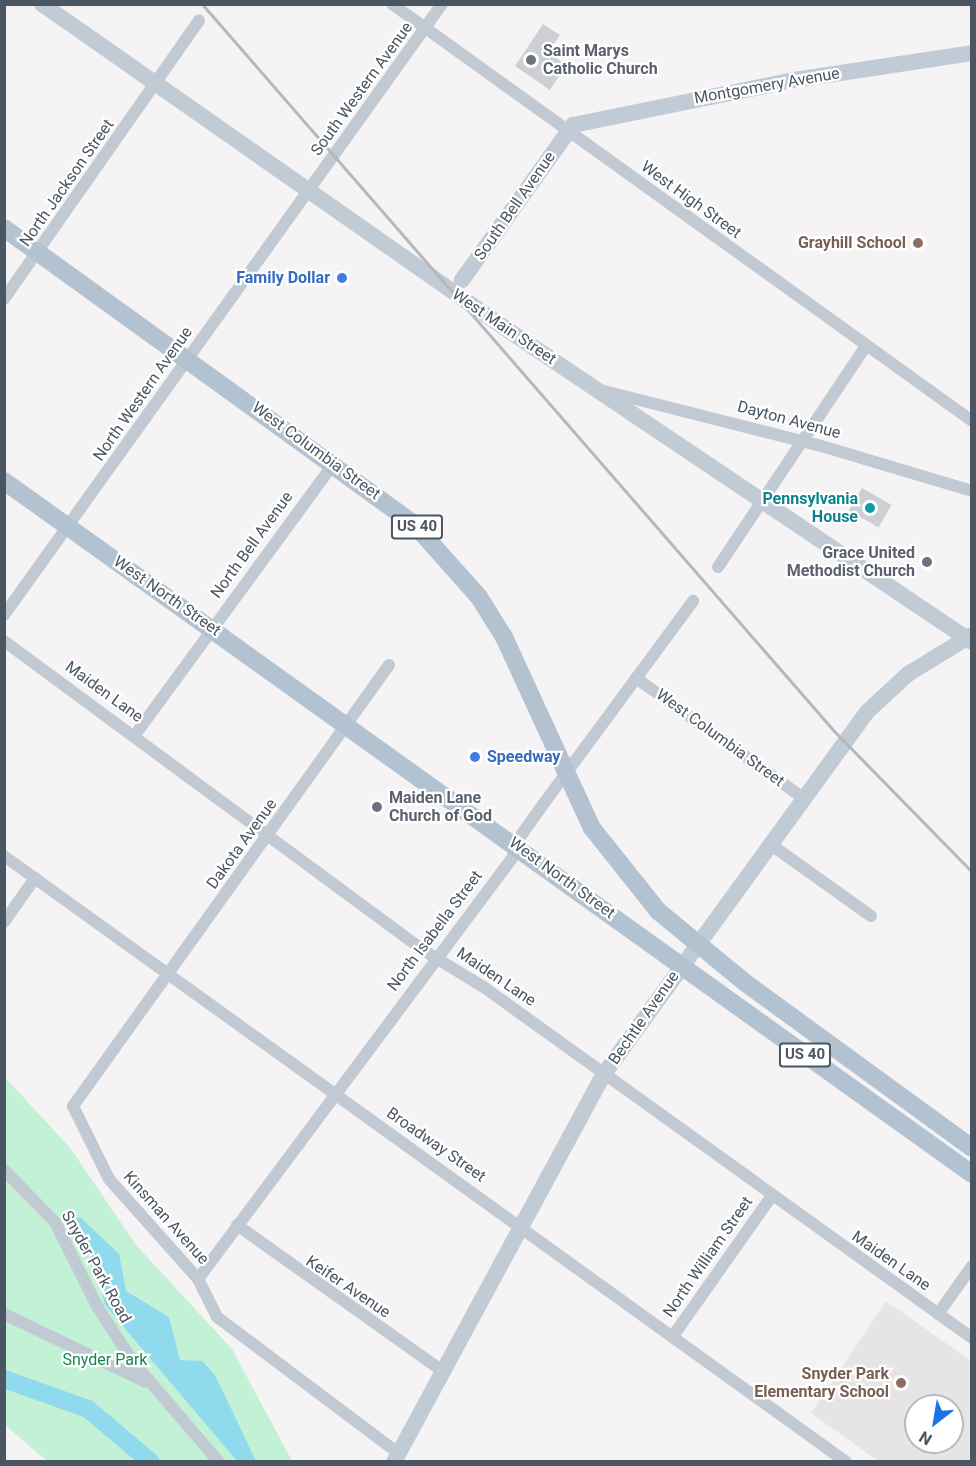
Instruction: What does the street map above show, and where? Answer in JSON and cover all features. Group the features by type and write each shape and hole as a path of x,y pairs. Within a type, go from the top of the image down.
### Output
{"main road":[{"name":"West Columbia Street","path":"4,228 334,463 414,524 479,597 504,638 566,774 608,854 697,945"},
{"name":"West North Street","path":"4,481 515,844 680,966 972,1174"},
{"name":"US 40","path":"697,945 972,1148"}],"street":[{"name":"West Main Street","path":"42,4 308,192 596,389 970,638"},
{"name":"West High Street","path":"392,4 972,422"},
{"name":"South Western Avenue","path":"308,192 442,4"},
{"name":"North Jackson Street","path":"4,299 199,21"},
{"name":"Montgomery Avenue","path":"568,131 579,122 616,114 972,53"},
{"name":"South Bell Avenue","path":"462,280 568,131"},
{"name":"North Western Avenue","path":"4,615 308,192"},
{"path":"718,567 765,502 866,346"},
{"name":"Dayton Avenue","path":"596,389 804,441 972,491"},
{"name":"North Bell Avenue","path":"135,735 334,463"},
{"name":"North Isabella Street","path":"198,1279 334,1092 439,958 513,857 515,844 693,601"},
{"name":"Bechtle Avenue","path":"396,1457 523,1227 604,1074 680,966 867,712 909,674 970,638"},
{"name":"Maiden Lane","path":"4,642 135,735 268,837 972,1338"},
{"name":"Dakota Avenue","path":"119,1041 268,837 389,665"},
{"name":"West Columbia Street","path":"636,678 803,798"},
{"path":"770,844 871,916"},
{"name":"Broadway Street","path":"4,856 523,1227 840,1460"},
{"path":"4,922 35,878"},
{"name":"Kinsman Avenue","path":"119,1041 78,1093 75,1119 109,1179 198,1279 217,1317 396,1457"},
{"name":"Snyder Park Road","path":"4,1170 55,1222 98,1308 152,1386 219,1461"},
{"name":"North William Street","path":"673,1336 771,1197"},
{"name":"Keifer Avenue","path":"237,1226 444,1372"},
{"path":"938,1314 972,1266"},
{"name":"Snyder Park Road","path":"4,1314 152,1386"}],"shaded area":[{"name":"Snyder Park Elementary School","path":"886,1301 971,1361 971,1461 878,1461 811,1413"}],"green space":[{"name":"Snyder Park","path":"4,1076 71,1149 136,1245 232,1349 292,1461 47,1461 5,1425"}],"water":[{"path":"80,1217 119,1254 126,1291 169,1317 180,1360 202,1361 215,1375 256,1461 237,1461 105,1305 94,1263 67,1222"}],"building":[{"name":"Saint Marys Catholic Church","path":"543,24 560,35 548,52 566,65 550,90 515,66"},
{"name":"Pennsylvania House","path":"862,488 891,505 878,528 849,511"}],"waterway":[{"path":"4,1379 88,1409 151,1462"}],"railway":[{"path":"202,4 834,731 972,872"}],"place":[{"name":"Saint Marys Catholic Church","path":"531,60"},
{"name":"Grayhill School","path":"918,243"},
{"name":"Family Dollar","path":"342,278"},
{"name":"Pennsylvania House","path":"870,508"},
{"name":"Grace United Methodist Church","path":"927,562"},
{"name":"Speedway","path":"475,757"},
{"name":"Maiden Lane Church of God","path":"377,807"},
{"name":"Snyder Park Elementary School","path":"901,1383"}]}
